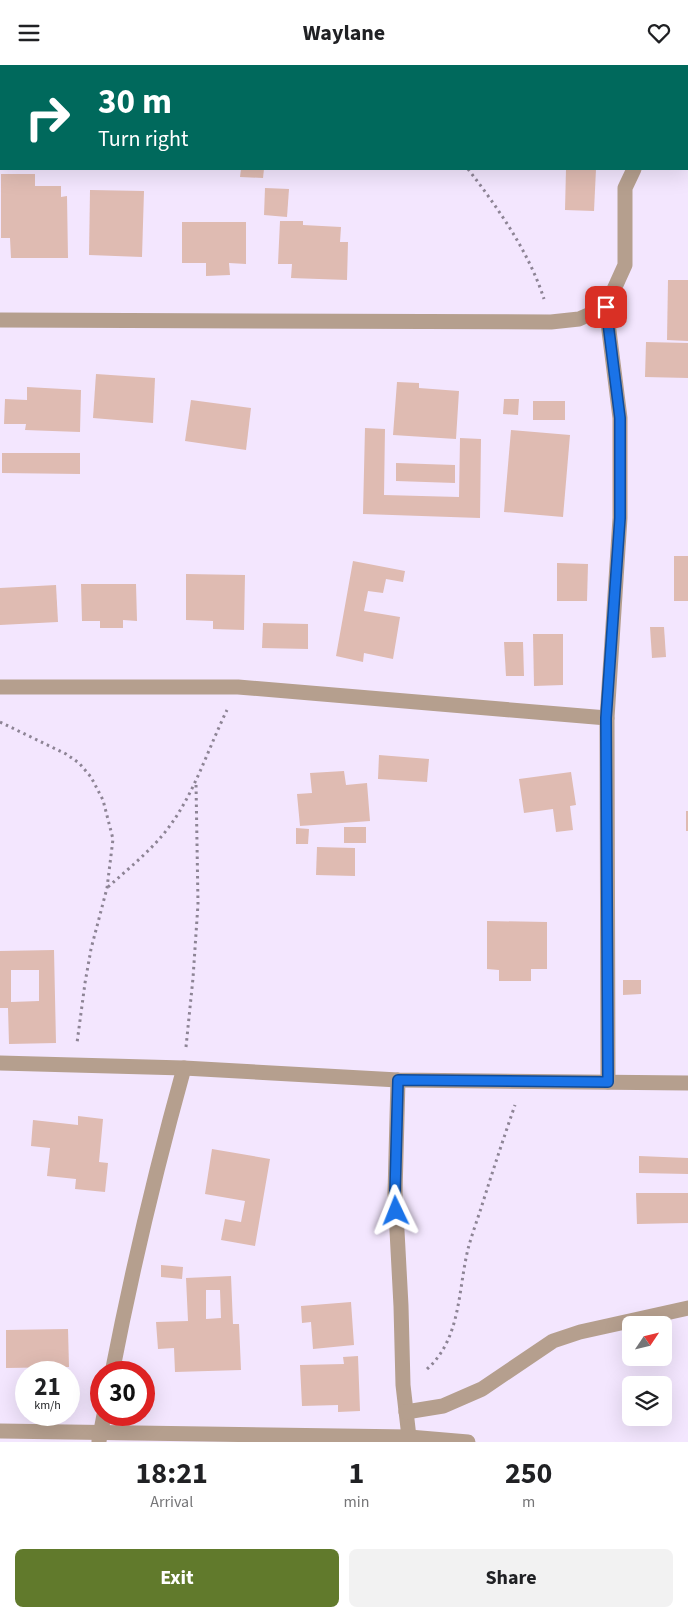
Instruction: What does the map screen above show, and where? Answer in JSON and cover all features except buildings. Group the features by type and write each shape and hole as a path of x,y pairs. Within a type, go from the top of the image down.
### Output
{"street":[{"path":"608,1082 606,718 620,518 620,418 606,307 625,265 625,188 634,170"},
{"path":"0,320 551,322 579,319 606,307"},
{"path":"0,687 238,687 606,718"},
{"path":"0,1063 184,1068 398,1080 688,1083"},
{"path":"114,1361 153,1181 184,1068"},
{"path":"398,1080 395,1193 403,1385 408,1437"},
{"path":"406,1412 444,1406 482,1389 552,1341 580,1332 688,1308"},
{"path":"0,1431 100,1437 408,1437 468,1442"}],"path":[{"path":"469,170 485,191 524,253 541,288 551,322"},
{"path":"107,888 148,851 169,827 196,783 238,687"},
{"path":"0,722 66,754 80,763 91,777 102,800 114,839 107,888 90,957 74,1065"},
{"path":"184,1068 198,904 196,783"},
{"path":"403,1385 421,1374 431,1365 449,1338 456,1318 468,1249 496,1160 524,1081"}],"route":[{"path":"396,1211 398,1080 608,1082 606,718 620,518 620,418 606,307"}]}
